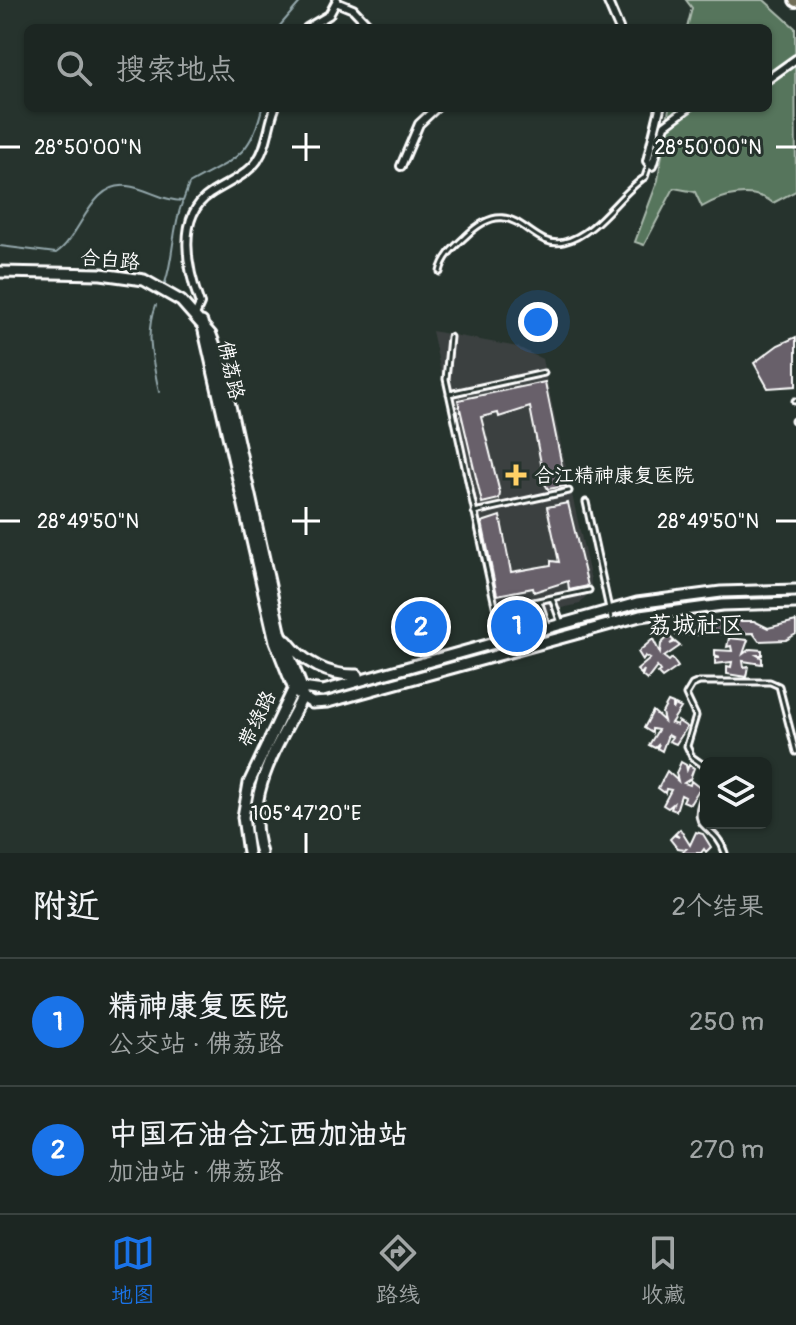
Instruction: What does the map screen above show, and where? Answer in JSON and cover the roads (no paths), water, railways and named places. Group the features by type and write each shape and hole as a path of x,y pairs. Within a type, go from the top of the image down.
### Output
{"main road":[{"name":"合白路","path":"0,272 101,274 144,280 172,295 198,319"},
{"name":"佛荔路","path":"198,319 219,356 277,619 299,691"},
{"name":"佛荔路","path":"198,319 264,607 299,691"},
{"path":"299,691 323,691 608,610 721,592 796,590"},
{"path":"299,691 312,703 328,702 612,623 677,609 796,603"},
{"path":"277,619 292,646 325,670 355,675 392,669"},
{"name":"带绿路","path":"248,853 243,817 249,783 299,691"},
{"name":"带绿路","path":"261,853 255,829 257,797 299,691"}],"street":[{"path":"607,0 617,24"},
{"path":"314,24 329,15 336,1 353,9 367,24"},
{"path":"772,76 796,59"},
{"path":"198,319 200,304 191,285 189,255 194,213 206,196 257,161 274,112"},
{"path":"401,166 415,130 432,112"},
{"path":"659,112 648,144 649,165 655,163 665,125 683,112"}],"lane":[{"path":"440,272 450,252 478,224 496,218 512,219 549,241 561,243 575,238 591,227 625,190 645,177 649,165"},
{"path":"450,337 446,379 496,610 589,590"},
{"path":"449,394 544,373"},
{"path":"474,512 569,491"},
{"path":"586,502 612,623"},
{"path":"552,598 561,623"},
{"path":"539,601 548,627"},
{"path":"700,763 692,757 687,746 696,716 686,695 692,685 699,682 770,682 779,686 796,752"},
{"path":"707,829 721,843 725,853"}],"waterway":[{"path":"281,24 302,0"},
{"path":"0,246 56,253 65,245 95,201 114,187 134,187 183,201 189,184 227,163 244,149 261,112"},
{"path":"165,283 182,203"},
{"path":"156,305 151,338 159,392"}],"place":[{"name":"合江精神康复医院","path":"516,475"},
{"name":"精神康复医院","path":"517,626"},
{"name":"中国石油合江西加油站","path":"421,627"}],"district":[{"name":"荔城社区","path":"696,625"}]}
